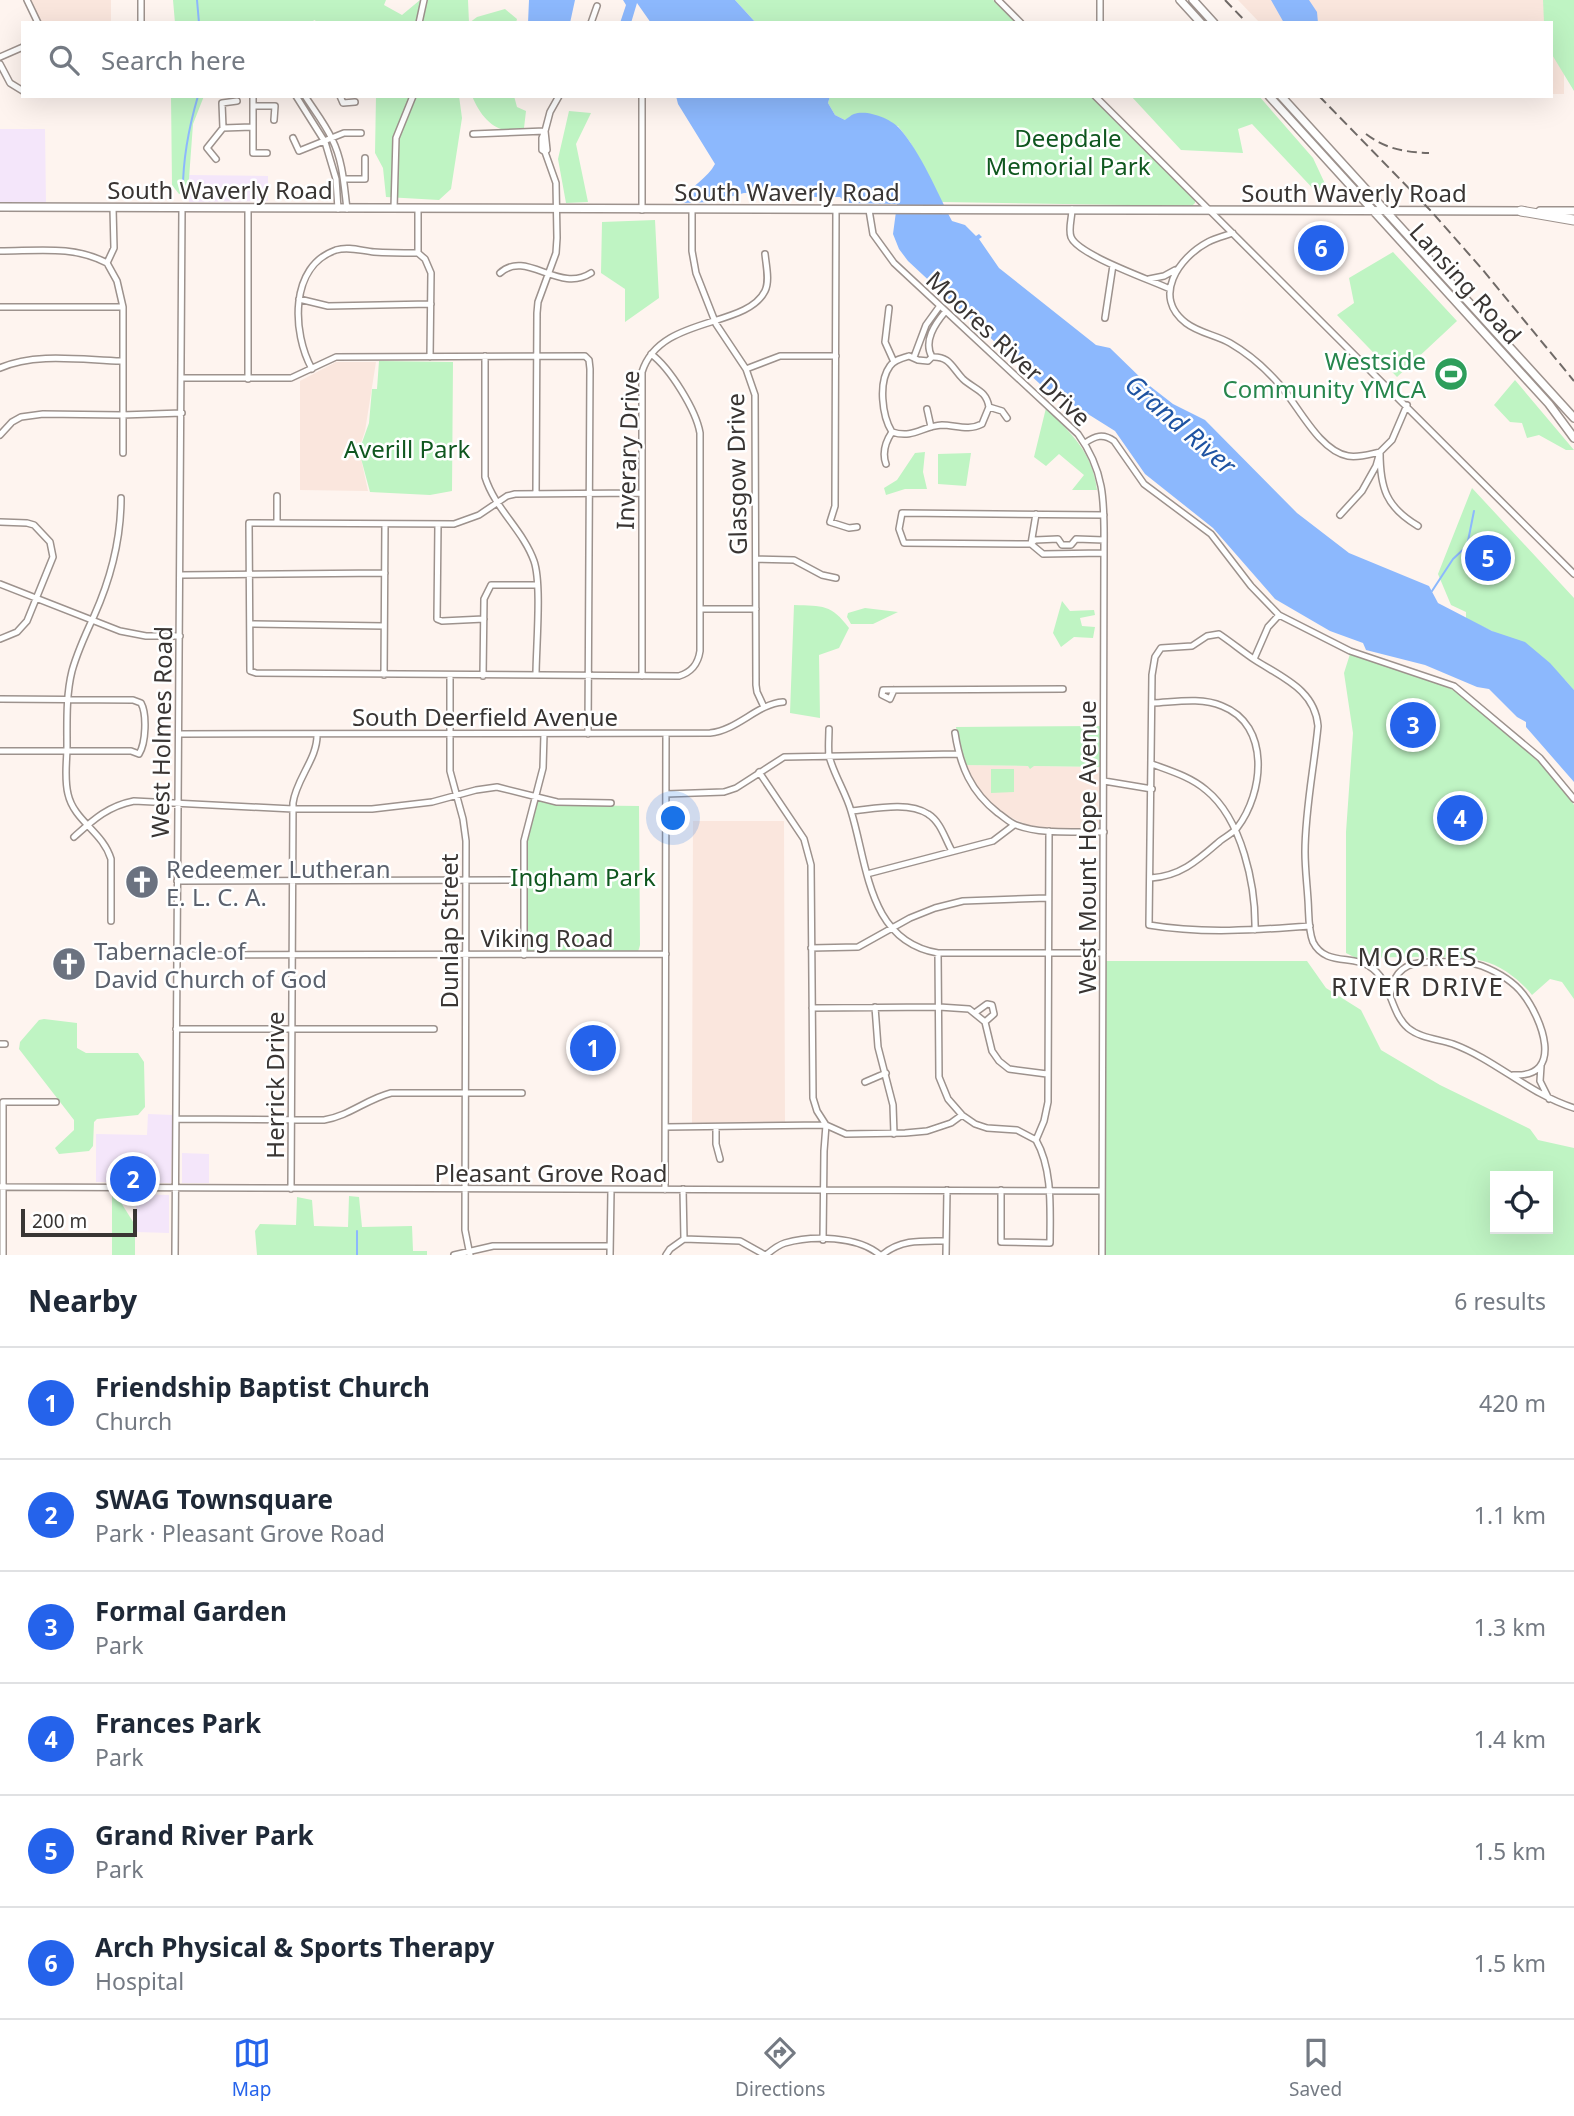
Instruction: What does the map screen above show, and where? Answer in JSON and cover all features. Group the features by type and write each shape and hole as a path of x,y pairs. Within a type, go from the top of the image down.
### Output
{"highway":[{"path":"1521,211 1574,220"}],"main road":[{"path":"1180,0 1199,21"},
{"path":"1193,0 1212,21"},
{"name":"Lansing Road","path":"1271,98 1549,404 1574,438"},
{"name":"Lansing Road","path":"1283,98 1574,418"},
{"name":"South Waverly Road","path":"0,207 1574,211"}],"street":[{"path":"27,0 37,21"},
{"path":"141,0 141,21"},
{"path":"419,21 424,0"},
{"path":"998,0 1019,21"},
{"path":"1100,0 1100,21"},
{"path":"592,21 597,6"},
{"path":"0,57 21,48"},
{"path":"0,64 10,83 21,90"},
{"path":"253,98 253,153 267,153"},
{"path":"297,98 325,142 336,179 338,209"},
{"path":"306,98 332,139 344,179 346,209"},
{"path":"341,98 343,103 355,102"},
{"path":"394,208 396,138 412,98"},
{"path":"536,492 537,306 557,246 558,209 556,183 542,150 550,112 557,98"},
{"path":"642,98 642,210"},
{"path":"1098,98 1574,574"},
{"path":"216,159 206,148 223,128 222,103 237,101"},
{"path":"253,106 275,106 274,120"},
{"path":"223,128 252,127"},
{"path":"473,134 545,131"},
{"path":"293,138 299,151 344,133 361,133"},
{"path":"336,179 365,179 365,158"},
{"path":"107,262 114,248 113,208"},
{"name":"West Holmes Road","path":"175,1255 182,209"},
{"path":"248,209 248,379"},
{"path":"418,209 418,253"},
{"path":"836,209 835,506 830,522 849,528 857,527"},
{"path":"1072,209 1072,239 1113,265 1170,289"},
{"name":"Glasgow Drive","path":"692,210 693,261 715,320 746,369 756,405 756,685 764,707"},
{"name":"Moores River Drive","path":"869,210 873,234 902,272 1085,443 1098,436 1114,441 1144,484 1211,534 1251,586 1279,615 1350,651 1454,686 1540,758 1574,799"},
{"path":"1149,279 1164,276 1177,269 1206,243 1233,233"},
{"path":"312,369 305,356 302,340 299,299 301,289 310,269 317,261 338,249 418,253 425,258 431,273 430,357"},
{"path":"0,251 68,250 92,255 107,262 117,281 123,307 123,453"},
{"name":"Inverary Drive","path":"642,676 642,378 645,364 651,354 667,339 739,311 760,298 767,284 765,254"},
{"path":"1105,318 1113,265"},
{"path":"500,273 510,267 521,266 573,281 591,273"},
{"path":"1177,269 1170,289 1173,306 1184,322 1229,342 1262,366 1331,449 1351,456 1380,452"},
{"path":"299,299 328,306 431,304"},
{"path":"0,307 123,307"},
{"path":"914,357 926,325 939,307"},
{"path":"889,308 885,342 894,362"},
{"path":"932,356 928,343 933,329 945,312"},
{"path":"641,493 536,492 507,496 468,520 438,524 248,523 250,671 484,676 679,676 687,673 694,667 699,655 699,429 688,400 651,354"},
{"path":"485,356 485,477 497,504 515,528 534,562 537,584 536,675"},
{"path":"182,378 290,379 336,357 585,356 589,360 590,369 588,734"},
{"path":"746,369 780,356 836,356"},
{"path":"892,432 884,418 884,380 887,370 894,362 909,356 928,361 932,356"},
{"path":"892,432 910,435 931,427 978,427 985,419 989,407 986,395 962,377 952,363 939,356 932,356"},
{"path":"0,368 22,361 49,359 121,361"},
{"path":"1340,515 1362,491 1376,466 1380,452 1392,440 1407,405"},
{"path":"989,407 1002,411 1007,418"},
{"path":"927,409 931,427"},
{"path":"0,436 12,422 31,416 181,413"},
{"path":"886,464 884,457 887,440 892,432"},
{"name":"West Mount Hope Avenue","path":"1085,443 1099,472 1104,515 1102,1255"},
{"path":"1380,452 1385,493 1396,509 1418,526"},
{"path":"277,496 277,523"},
{"path":"111,921 111,859 103,841 72,806 68,794 68,699 72,671 117,553 121,498"},
{"path":"1104,515 902,513 899,529 904,543 1031,544 1039,539 1058,539 1062,545 1071,545 1076,539 1104,540"},
{"path":"1031,544 1036,514"},
{"path":"0,522 34,525 50,542 53,557 22,627 18,632 0,639"},
{"path":"384,675 385,524"},
{"path":"438,524 437,618 442,621 484,619"},
{"path":"1031,544 1043,554 1104,553"},
{"path":"756,559 794,560 822,575 836,578"},
{"path":"181,575 384,573"},
{"path":"0,584 120,631 180,636"},
{"path":"484,676 484,599 491,585 537,584"},
{"path":"700,610 756,609"},
{"path":"1254,659 1268,627 1279,615"},
{"path":"250,624 384,626"},
{"path":"1310,926 1255,930 1167,928 1149,925 1153,665 1161,648 1192,646 1207,636 1219,634 1298,688 1308,697 1317,712 1318,726 1305,853 1313,942 1324,954 1334,959 1361,962 1370,966 1383,980 1401,1020 1412,1030 1464,1048 1536,1093 1574,1108"},
{"name":"Dunlap Street","path":"450,675 450,771 465,829 465,1230 469,1253"},
{"path":"894,690 1063,689"},
{"path":"0,699 133,700 141,702 144,709 144,747 139,754 131,751 0,751"},
{"name":"South Deerfield Avenue","path":"180,733 710,733 723,731 772,703 783,702"},
{"path":"1151,878 1166,877 1186,869 1236,829 1251,797 1259,761 1255,738 1247,725 1231,710 1211,702 1153,703"},
{"path":"829,729 829,755 851,811 877,903 892,928 908,944 938,953 1103,953"},
{"path":"955,733 964,772 977,794 1014,825 1049,831 1104,832"},
{"name":"Herrick Drive","path":"291,1189 293,809 294,793 315,750 317,734"},
{"path":"524,955 525,831 543,768 544,734"},
{"path":"666,734 666,1189"},
{"path":"666,794 724,792 736,788 784,757 958,754"},
{"path":"1152,764 1185,777 1208,791 1228,814 1236,829 1251,887 1255,930"},
{"path":"759,772 807,846 811,871 813,1098 826,1125 823,1240"},
{"path":"1104,781 1152,789"},
{"path":"74,837 102,813 134,801 293,809 372,809 432,803 497,787 557,802 611,803"},
{"path":"851,811 901,807 928,813 937,823 952,851"},
{"path":"867,874 993,841 1014,825"},
{"path":"1036,1140 1048,1102 1046,951 1049,831"},
{"path":"177,881 524,880"},
{"path":"811,948 858,947 922,913 963,901 1047,898"},
{"path":"938,953 939,1077 948,1099 961,1115 975,1124 988,1128 1017,1130 1036,1140 1047,1167 1050,1243 1000,1242 1001,1191"},
{"name":"Viking Road","path":"177,955 666,954"},
{"path":"1390,995 1396,974 1416,963 1466,962 1497,973 1517,988 1527,1000 1545,1039 1546,1050 1540,1081 1549,1099"},
{"path":"976,1012 987,1004 992,1005 994,1014 985,1021"},
{"path":"812,1007 960,1007 976,1012 985,1021 992,1051 1009,1069 1047,1074"},
{"path":"875,1007 878,1048 893,1105 894,1134"},
{"path":"176,1029 434,1029"},
{"path":"1511,1075 1530,1073 1542,1063"},
{"path":"866,1082 886,1073"},
{"path":"176,1119 332,1119 391,1093 522,1093"},
{"path":"2,1255 2,1102 57,1102"},
{"path":"666,1127 826,1125 846,1134 894,1134 927,1130 951,1123 961,1115"},
{"path":"716,1127 716,1144 720,1158"},
{"name":"Pleasant Grove Road","path":"2,1187 1102,1191"},
{"path":"683,1189 684,1240"},
{"path":"610,1255 611,1190"},
{"path":"946,1255 947,1190"},
{"path":"666,1255 675,1244 684,1240 740,1241 766,1255 785,1243 823,1240 858,1241 881,1255 902,1243 946,1241"},
{"path":"454,1255 493,1246 610,1246"},
{"path":"554,1246 554,1255"}],"shaded area":[{"path":"31,0 111,0 111,21 40,21"},
{"path":"1238,0 1564,0 1564,94 1553,94 1553,21 1258,21"},
{"path":"0,129 45,129 46,204 0,204"},
{"path":"189,175 268,176 268,201 189,202"},
{"path":"336,362 376,362 365,431 359,449 368,491 300,490 300,381"},
{"path":"963,765 1100,767 1100,828 1049,828 1028,825 1012,818 991,805 977,789"},
{"path":"693,821 784,821 785,1123 692,1124"},
{"path":"148,1114 173,1115 171,1183 96,1182 96,1134 147,1135"},
{"path":"182,1153 209,1154 209,1183 182,1183"},
{"path":"136,1194 169,1195 169,1233 136,1232"}],"green space":[{"path":"173,0 386,0 384,5 402,15 420,0 468,0 469,21 314,20 175,21"},
{"path":"735,0 993,0 1015,21 754,21"},
{"path":"1543,0 1574,0 1574,91 1553,56 1553,21 1544,21"},
{"path":"505,9 516,21 472,21"},
{"path":"171,98 203,98 193,124 188,192 179,194 172,185"},
{"path":"376,98 459,98 462,118 451,189 439,200 386,197 383,168 375,153"},
{"path":"473,98 515,98 517,107 526,111 524,128 498,128 480,112"},
{"name":"Deepdale Memorial Park","path":"829,98 1093,98 1195,199 1195,203 1192,206 942,202 910,142 898,126 845,120 835,115 828,103"},
{"path":"1133,98 1261,98 1313,158 1327,188 1319,195 1252,124 1238,129 1243,153 1181,150"},
{"path":"569,111 591,113 576,144 588,202 566,203 558,159"},
{"path":"655,220 659,298 625,322 625,289 601,273 602,222"},
{"path":"1393,252 1457,321 1397,377 1337,315 1354,303 1349,278"},
{"name":"Averill Park","path":"379,361 453,362 452,491 430,495 370,492 359,451 369,423 372,389 377,389"},
{"path":"1515,380 1574,450 1566,450 1539,435 1527,438 1522,423 1510,422 1494,405"},
{"path":"1046,408 1086,454 1097,490 1072,490 1084,475 1059,454 1046,466 1034,457"},
{"path":"925,452 923,472 927,489 905,489 886,495 884,488 897,480 915,453"},
{"path":"971,453 966,486 938,484 938,454"},
{"path":"1472,488 1574,598 1574,690 1565,680 1492,631 1466,619 1466,612 1451,605 1438,574"},
{"path":"1062,601 1070,611 1094,610 1095,615 1080,618 1082,626 1095,627 1093,638 1074,637 1061,647 1053,633"},
{"path":"794,605 831,610 849,628 839,648 819,655 820,718 790,713"},
{"path":"865,608 898,612 873,624 851,624 848,613"},
{"path":"1350,654 1425,678 1460,693 1538,759 1562,785 1574,805 1574,999 1562,982 1550,979 1532,995 1510,974 1483,961 1436,957 1356,958 1346,953 1346,832 1353,733 1344,673"},
{"path":"1100,726 1100,767 1034,766 1030,769 1028,766 963,765 956,727"},
{"path":"991,769 1014,769 1014,792 991,793"},
{"name":"Ingham Park","path":"538,801 555,805 639,806 638,952 528,951 528,836"},
{"path":"1103,961 1307,961 1326,988 1361,1010 1381,1050 1440,1085 1530,1129 1538,1140 1574,1148 1574,1255 1102,1255"},
{"path":"39,1020 77,1023 77,1048 86,1053 138,1053 144,1062 145,1107 138,1115 97,1119 94,1122 93,1146 89,1151 59,1154 55,1148 74,1130 74,1120 19,1049 20,1042"},
{"path":"112,1193 115,1193 135,1225 135,1255 112,1255"},
{"path":"349,1196 359,1197 362,1227 412,1226 413,1251 427,1251 427,1255 257,1255 255,1231 260,1224 296,1225 297,1197 312,1200 314,1226 348,1227"}],"water":[{"path":"529,0 575,0 570,21 528,21"},
{"path":"623,0 735,0 754,21 650,21 637,3 632,21 621,21 626,5"},
{"path":"1271,0 1309,0 1317,12 1318,21 1283,21"},
{"name":"Grand River","path":"676,98 829,98 828,103 835,115 845,120 854,114 866,113 896,125 922,161 952,221 965,225 976,236 979,234 982,237 979,239 999,268 1096,345 1110,348 1146,383 1173,404 1205,420 1297,513 1349,553 1429,586 1438,603 1492,631 1525,642 1550,663 1574,690 1574,782 1526,727 1526,722 1517,717 1489,689 1477,687 1425,665 1366,650 1363,643 1330,631 1275,599 1213,528 1145,474 1115,431 1040,384 908,261 893,234 897,204 846,203 840,197 768,195 763,199 762,193 744,193 711,202 684,203 682,199 715,164"}],"waterway":[{"path":"197,0 199,21"},
{"path":"183,197 186,146 197,98"},
{"path":"1432,591 1453,559 1467,546 1474,511"},
{"path":"357,1231 357,1255"}],"railway":[{"path":"1225,0 1245,21"},
{"path":"1321,98 1431,211 1574,381"},
{"path":"1366,134 1396,149 1429,153"}],"place":[{"name":"Arch Physical & Sports Therapy","path":"1321,248"},
{"name":"Westside Community YMCA","path":"1451,374"},
{"name":"Grand River Park","path":"1488,558"},
{"name":"Formal Garden","path":"1413,725"},
{"name":"Frances Park","path":"1460,818"},
{"name":"Redeemer Lutheran E. L. C. A.","path":"142,882"},
{"name":"Tabernacle of David Church of God","path":"69,964"},
{"name":"Friendship Baptist Church","path":"593,1048"},
{"name":"SWAG Townsquare","path":"133,1179"}],"district":[{"name":"MOORES RIVER DRIVE","path":"1418,971"}]}
